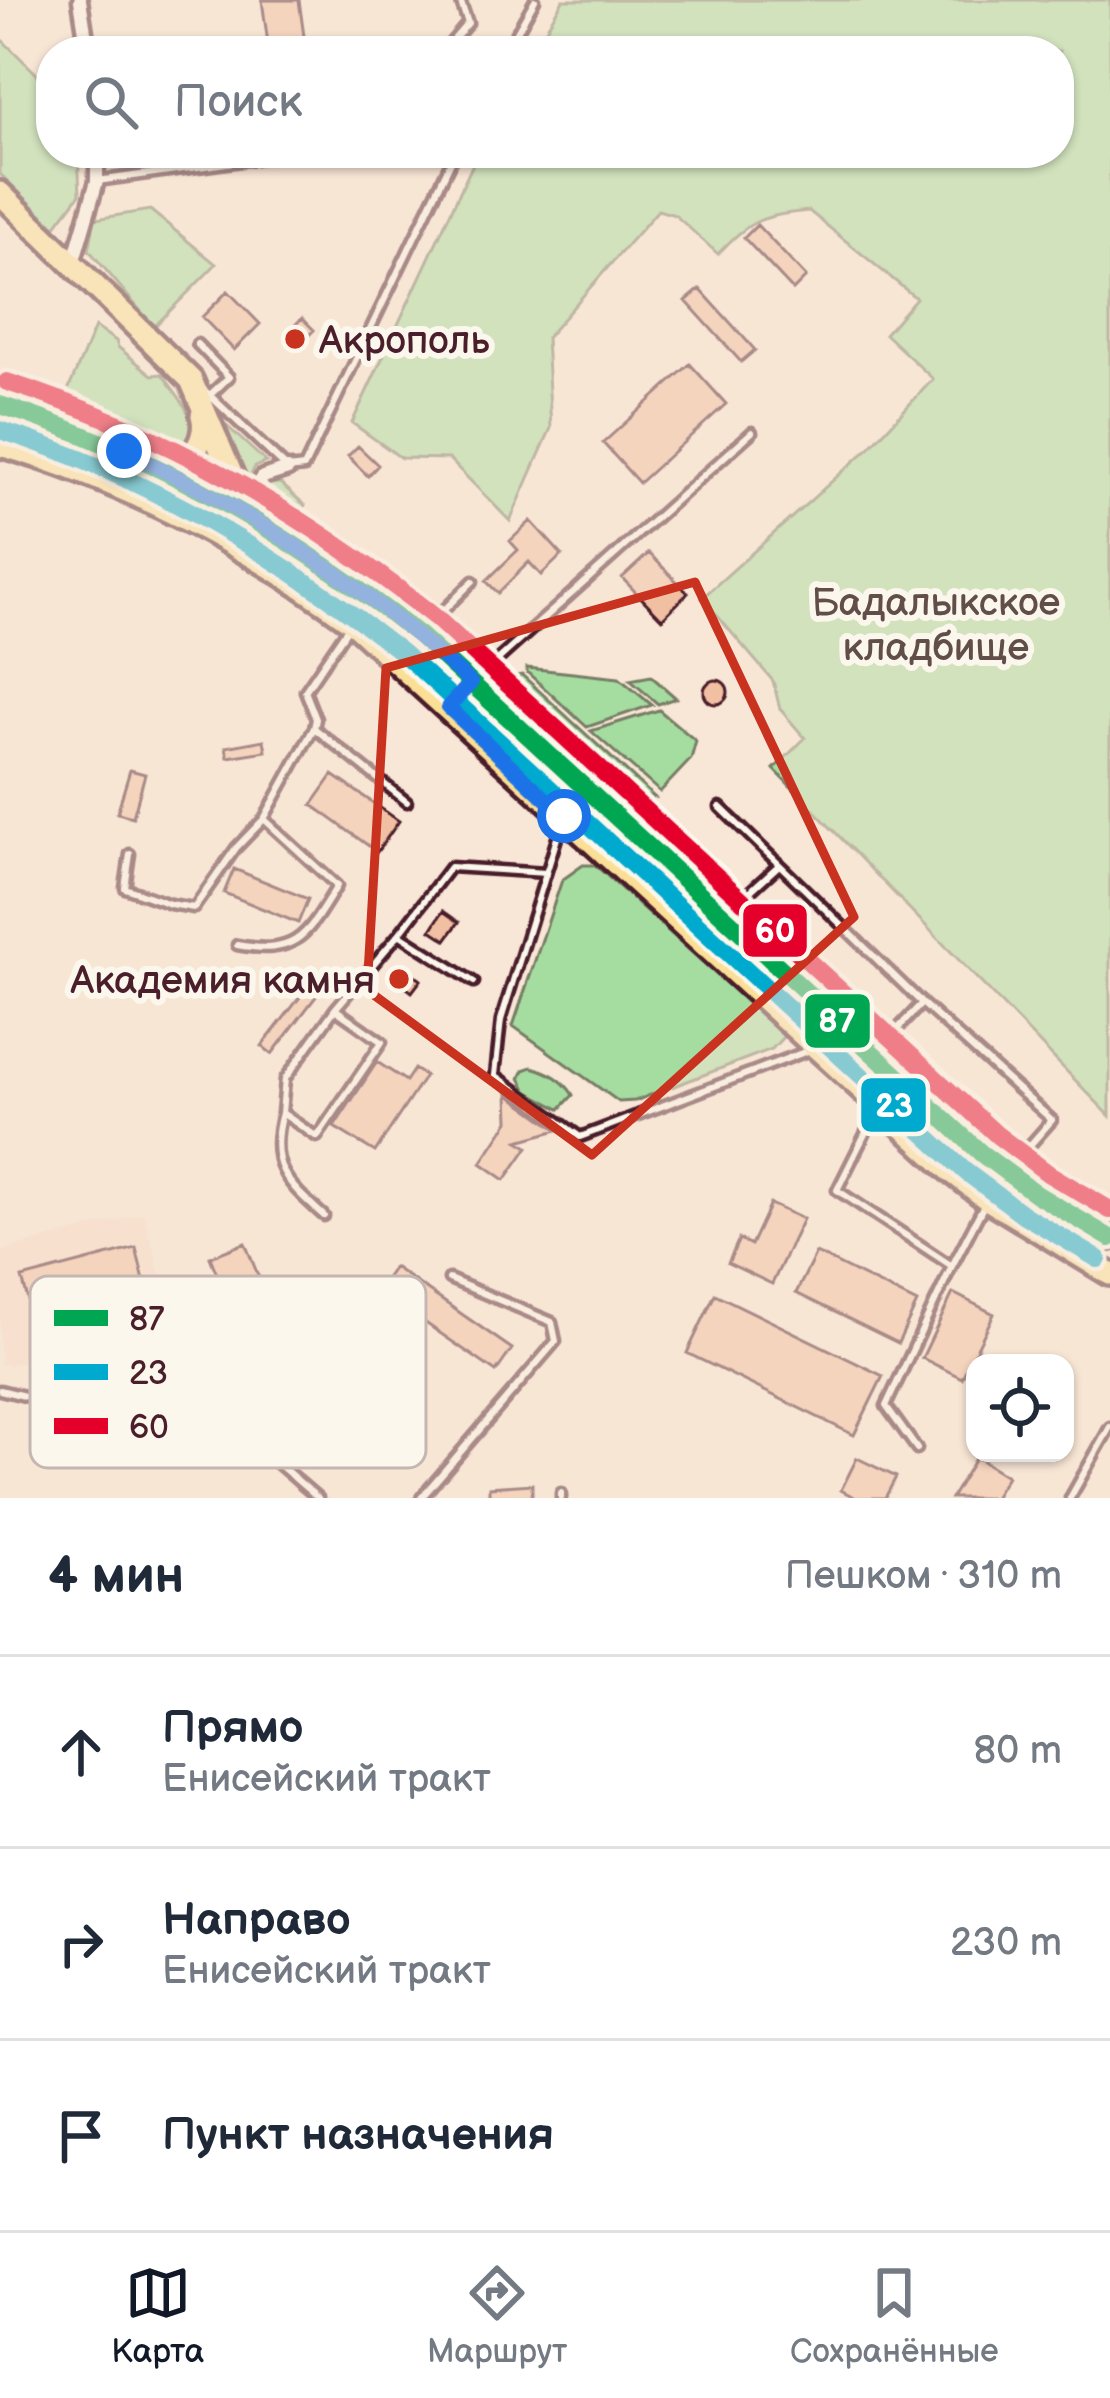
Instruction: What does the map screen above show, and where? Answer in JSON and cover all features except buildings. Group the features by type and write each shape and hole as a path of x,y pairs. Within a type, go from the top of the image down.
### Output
{"main road":[{"path":"0,193 190,380 233,478 260,517"},
{"path":"154,465 176,470 200,440 205,425 190,380"},
{"path":"0,404 78,431 260,517 368,593 982,1154 1036,1194 1110,1238"},
{"path":"0,445 158,507 266,566 352,622 987,1199 1110,1274"},
{"path":"448,707 471,683"}],"street":[{"path":"80,0 86,36"},
{"path":"73,263 97,168"},
{"path":"260,517 253,493 263,477 288,469"}],"lane":[{"path":"457,36 468,23 460,0"},
{"path":"515,36 535,0"},
{"path":"97,181 191,168"},
{"path":"190,380 288,469 301,470 447,168"},
{"path":"196,344 230,377 212,396"},
{"path":"471,683 752,432"},
{"path":"473,581 439,615 1023,1153 1110,1204"},
{"path":"130,854 125,887 194,908 236,848 264,819 314,728 316,719 305,691 352,622"},
{"path":"314,728 407,802"},
{"path":"720,807 922,1003 1052,1120 1023,1153"},
{"path":"564,816 501,1020 495,1075 580,1137 818,1047"},
{"path":"237,945 282,949 302,939 337,886 264,819"},
{"path":"745,896 779,865"},
{"path":"324,1216 287,1184 275,1139 285,1078 450,867 546,873"},
{"path":"399,934 474,982"},
{"path":"892,1034 922,1003"},
{"path":"282,1113 317,1138 382,1042 335,1009"},
{"path":"879,1105 836,1190 952,1266"},
{"path":"1036,1194 1054,1171"},
{"path":"916,1449 886,1406 987,1199"},
{"path":"421,1498 556,1341 552,1322 449,1279"},
{"path":"0,1390 30,1396"},
{"path":"1070,1498 1110,1427"},
{"path":"283,1468 318,1498"}],"highlighted area":[{"path":"695,582 854,917 592,1155 367,990 386,668"}],"shaded area":[{"path":"144,1213 160,1276 30,1276 30,1360 0,1364 0,1251"}],"green space":[{"name":"Бадалыкское кладбище","path":"563,0 1110,0 1110,1116 774,769 805,738 780,709 773,681 702,598 870,447 933,379 885,334 916,298 809,211 758,221 718,254 675,215 658,210 546,338 551,428 510,521 449,459 401,458 352,423 471,168 1074,168 1074,36 542,36"},
{"path":"0,38 36,73 36,168 79,168 80,194 55,227 0,174"},
{"path":"150,210 216,264 154,327 89,250 95,219"},
{"path":"95,327 152,375 162,374 185,406 190,437 170,456 61,407"},
{"path":"217,417 266,462 255,467 249,479"},
{"path":"280,483 305,505 293,524 263,500 269,484"},
{"path":"527,668 619,678 652,705 587,727"},
{"path":"522,675 654,797 645,796 516,676"},
{"path":"651,676 676,698 658,704 630,680"},
{"path":"659,710 696,741 691,759 660,792 591,731"},
{"path":"583,865 595,865 784,1036 772,1049 635,1101 619,1102 513,1026 562,880"},
{"path":"532,1067 555,1077 573,1095 560,1109 527,1091 520,1078"}],"transit line":[{"name":"60","path":"7,382 123,426 233,480 387,580 436,618 997,1135 1049,1174 1110,1210"},
{"name":"87","path":"0,405 168,473 272,531 371,599 420,636 982,1154 1036,1194 1110,1238"},
{"name":"23","path":"0,430 162,496 262,553 358,618 404,654 966,1172 1024,1215 1098,1259"}],"place":[{"name":"Акрополь","path":"295,339"},
{"name":"Академия камня","path":"399,979"}],"route":[{"path":"124,451 209,492 316,557 420,636 471,683 448,707 564,816"}]}
